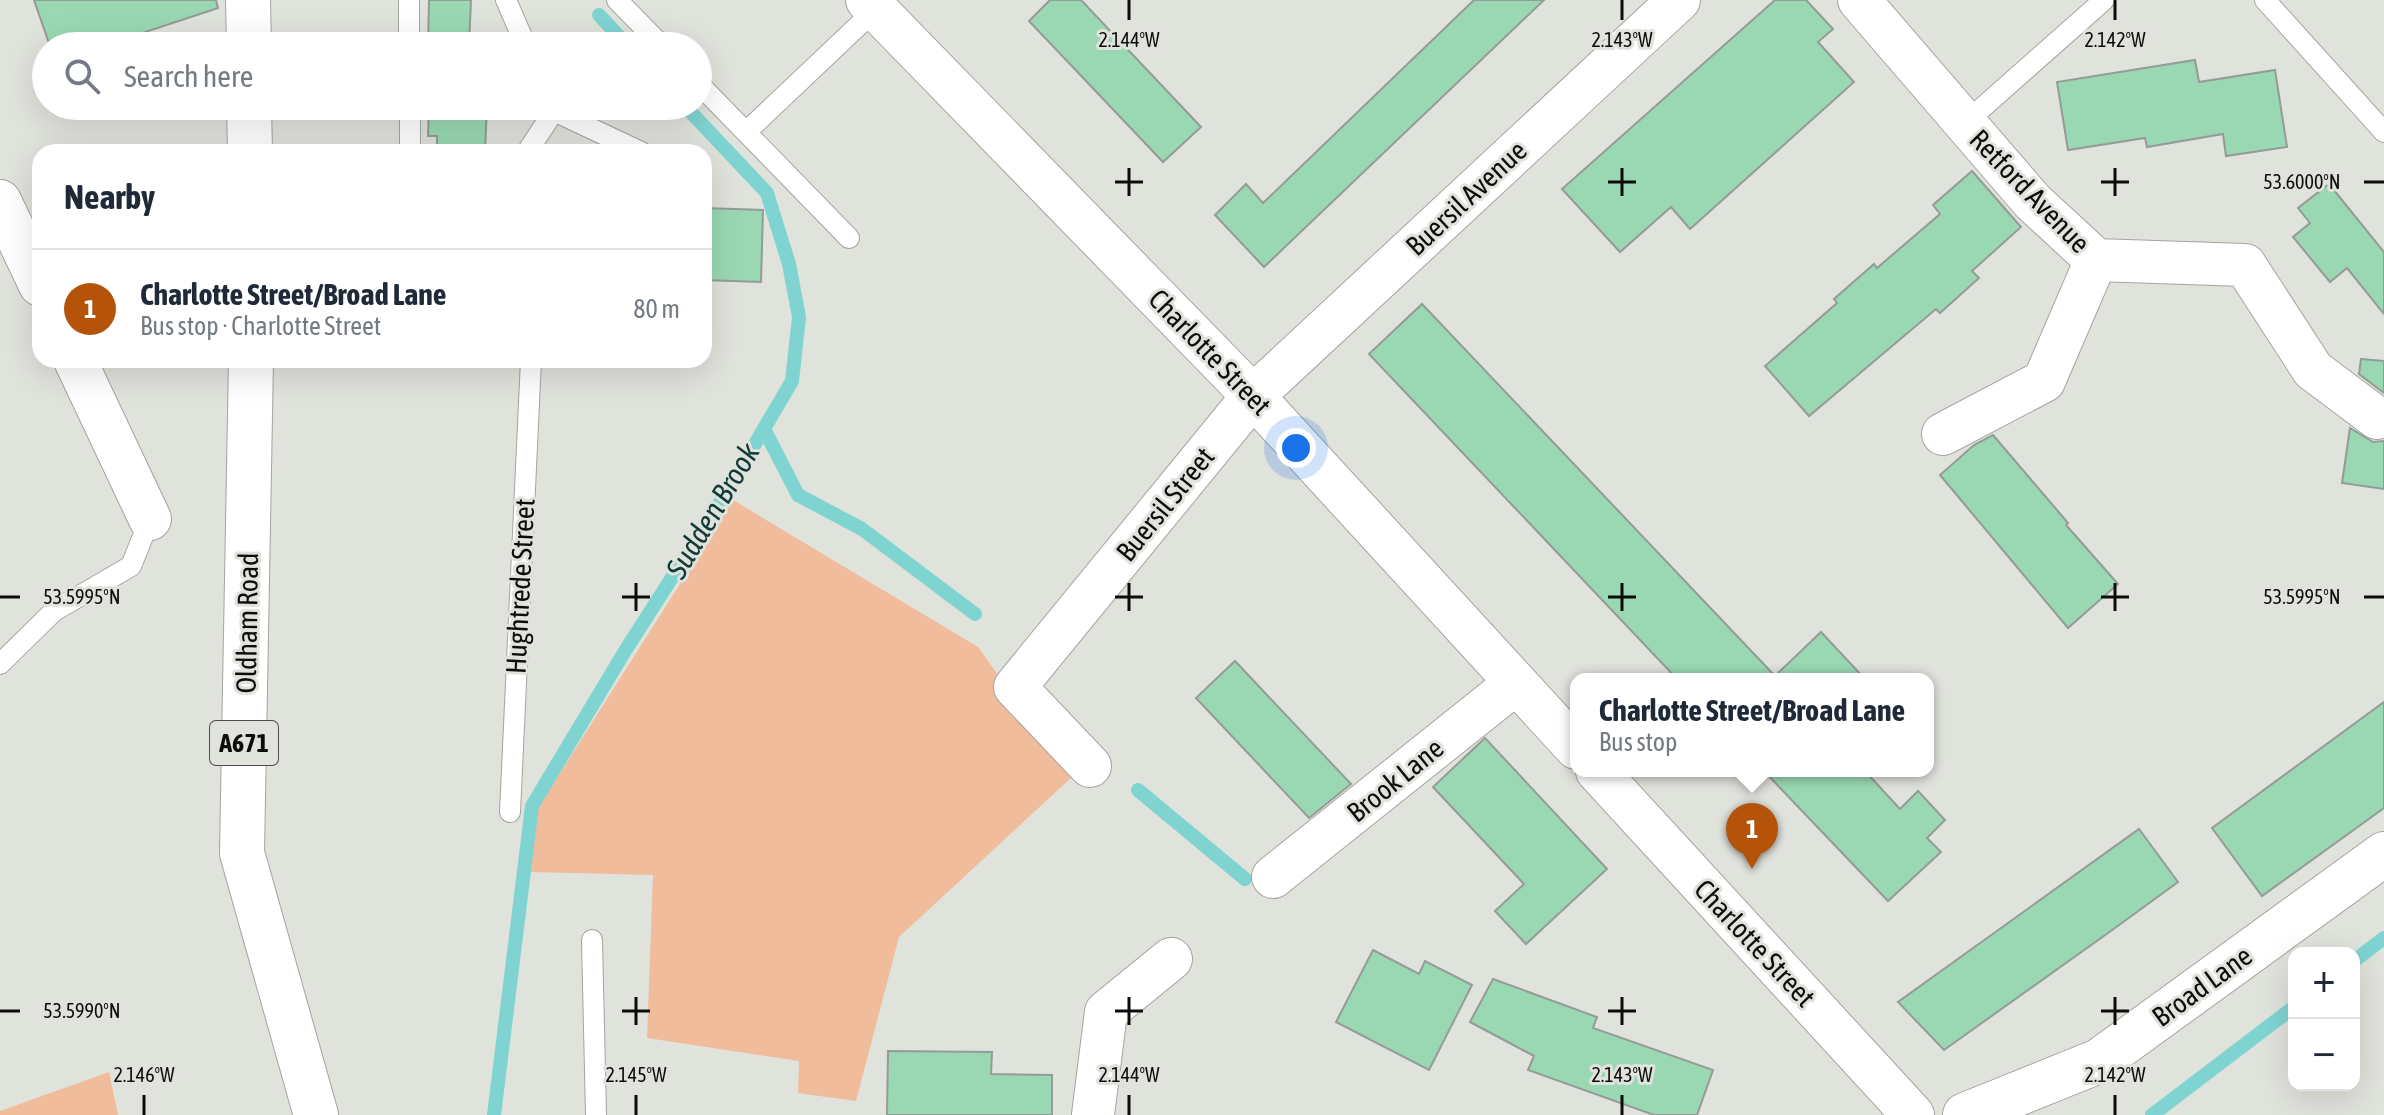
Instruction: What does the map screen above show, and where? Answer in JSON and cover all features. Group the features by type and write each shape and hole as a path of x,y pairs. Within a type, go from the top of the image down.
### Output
{"main road":[{"path":"248,0 249,32"},
{"path":"249,120 250,144"},
{"name":"Oldham Road","path":"251,368 242,853 316,1115"},
{"name":"Broad Lane","path":"1965,1115 2099,1061 2384,854"}],"street":[{"name":"Buersil Avenue","path":"1253,396 1679,0"},
{"name":"Retford Avenue","path":"1859,0 2033,202 2096,260 2245,265 2313,370 2377,418"},
{"name":"Charlotte Street","path":"872,4 1253,396 1570,742"},
{"path":"0,201 32,268"},
{"path":"1943,434 2044,381 2096,260"},
{"path":"79,368 150,519"},
{"name":"Buersil Street","path":"1090,766 1015,687 1253,396"},
{"name":"Brook Lane","path":"1273,877 1516,683"},
{"name":"Charlotte Street","path":"1603,777 1913,1115"},
{"path":"1093,1115 1106,1012 1171,959"}],"lane":[{"path":"409,0 409,32"},
{"path":"506,0 520,32"},
{"path":"617,0 648,32"},
{"path":"1965,123 2104,0"},
{"path":"2265,0 2384,132"},
{"path":"746,132 872,4"},
{"path":"712,97 849,238"},
{"path":"410,120 410,144"},
{"path":"532,144 545,120"},
{"path":"576,120 625,144"},
{"name":"Hughtrede Street","path":"510,812 531,368"},
{"path":"0,664 54,611 131,566 150,519"},
{"path":"592,940 596,1115"}],"shaded area":[{"path":"733,500 978,647 1071,778 899,937 856,1101 798,1093 799,1061 647,1038 653,875 531,872 536,811"},
{"path":"109,1072 118,1115 0,1115 0,1111"}],"building":[{"path":"34,0 216,0 218,8 145,32 45,32"},
{"path":"429,0 471,0 470,32 428,32"},
{"path":"1050,0 1081,0 1201,127 1163,162 1029,21"},
{"path":"1474,0 1544,0 1264,267 1215,215 1246,184 1263,203"},
{"path":"1775,0 1806,0 1833,29 1818,42 1854,82 1690,229 1671,207 1620,252 1562,189"},
{"path":"2195,60 2199,82 2275,70 2287,147 2226,156 2223,134 2147,147 2145,138 2068,150 2057,82"},
{"path":"429,120 486,120 485,144 437,144 437,136 428,136"},
{"path":"1972,171 2021,227 1972,271 1979,278 1940,313 1936,309 1809,416 1765,366 1837,303 1834,299 1874,264 1877,268 1940,214 1933,205"},
{"path":"2329,184 2384,252 2384,314 2347,268 2330,282 2293,237 2310,223 2298,208"},
{"path":"712,208 763,210 761,282 712,280"},
{"path":"1422,304 1772,673 1671,673 1369,354"},
{"path":"2361,359 2384,361 2384,393 2359,374"},
{"path":"2350,428 2373,442 2384,441 2384,489 2342,483"},
{"path":"1993,435 2118,584 2068,628 1940,475 1974,445"},
{"path":"1821,632 1859,673 1778,673"},
{"path":"1235,661 1351,784 1309,818 1196,698"},
{"path":"2384,702 2384,808 2262,896 2212,828"},
{"path":"1485,738 1607,869 1526,944 1495,911 1524,884 1433,787"},
{"path":"1770,777 1871,777 1900,809 1918,791 1945,820 1927,838 1941,852 1888,901"},
{"path":"2139,829 2178,882 2115,928 1944,1050 1898,1002"},
{"path":"1373,950 1419,974 1425,961 1472,985 1429,1070 1336,1022"},
{"path":"1493,979 1597,1017 1593,1028 1713,1070 1697,1115 1654,1115 1528,1070 1534,1056 1470,1022"},
{"path":"888,1051 992,1052 991,1074 1052,1075 1052,1115 887,1115"}],"waterway":[{"name":"Sudden Brook","path":"599,15 615,32"},
{"name":"Sudden Brook","path":"494,1115 532,806 792,381 799,317 789,264 767,193 698,120"},
{"path":"764,429 798,495 862,529 975,614"},
{"path":"1138,790 1245,879"},
{"path":"2360,956 2384,938"},
{"path":"2152,1115 2288,1012"}],"place":[{"name":"Charlotte Street/Broad Lane","path":"1752,869"}]}
